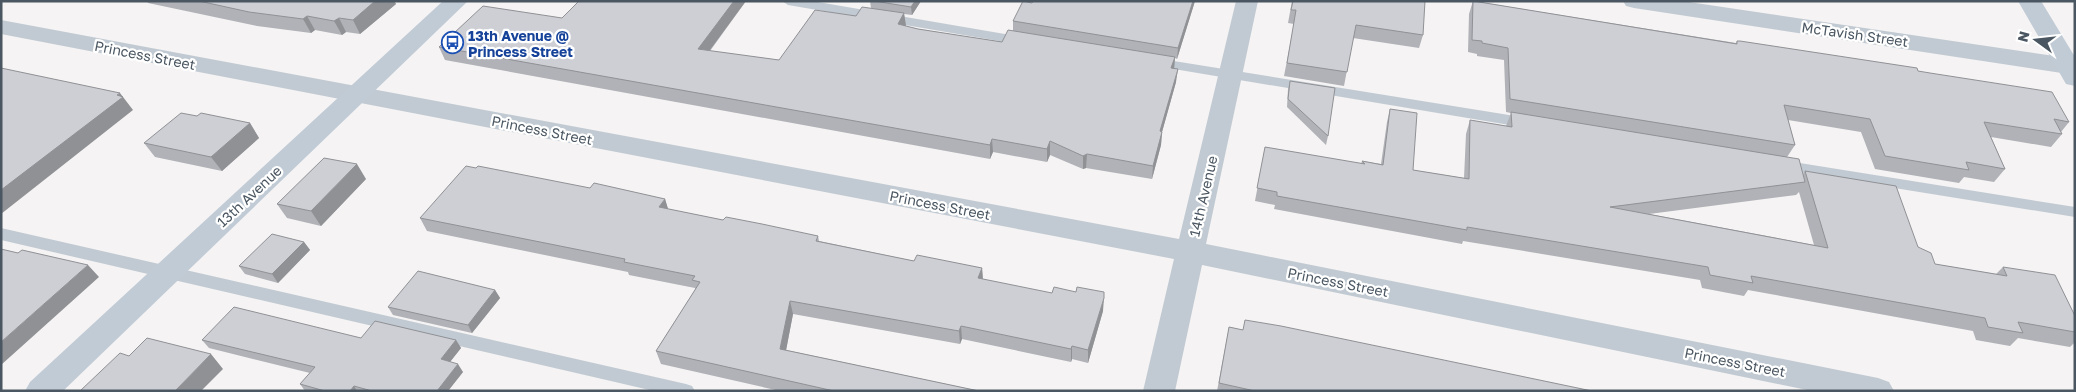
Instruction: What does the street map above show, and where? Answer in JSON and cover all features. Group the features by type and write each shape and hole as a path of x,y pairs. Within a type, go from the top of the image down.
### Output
{"street":[{"name":"13th Avenue","path":"41,391 457,1"},
{"name":"14th Avenue","path":"1159,391 1247,1"},
{"name":"McTavish Street","path":"1634,1 2072,70"},
{"path":"2029,1 2072,70"},
{"name":"Princess Street","path":"1,27 1191,252 1878,391"}],"lane":[{"path":"788,1 1034,42"},
{"path":"1142,60 1545,126"},
{"path":"1770,163 2075,212"},
{"path":"1,234 686,391"}],"building":[{"path":"199,1 375,1 353,20 339,18 334,21 307,16 303,19 249,12"},
{"path":"579,1 734,1 698,49 779,60 815,10 856,16 862,7 904,13 898,24 918,29 1002,42 1008,30 1175,57 1171,68 1178,69 1160,131 1162,132 1153,166 1087,154 1083,156 1050,141 1047,149 992,139 990,145 439,47 483,6 562,18"},
{"path":"874,1 915,1 911,7"},
{"path":"1023,1 1032,3 1033,1 1193,1 1178,48 1013,21"},
{"path":"1293,1 1425,1 1423,35 1356,25 1347,72 1287,63 1296,10 1291,10"},
{"path":"1473,1 1737,44 1737,41 1740,41 1917,68 1918,71 2052,92 2069,122 2054,119 2062,134 1984,122 2005,169 1966,162 1969,170 1885,156 1870,119 1784,105 1795,145 1510,99 1508,48 1472,40"},
{"path":"1,68 120,93 117,95 123,97 1,190"},
{"path":"1290,81 1335,88 1328,136 1288,99"},
{"path":"1390,109 1417,113 1413,170 1469,179 1470,120 1512,127 1511,112 1799,159 1805,182 1610,207 1828,248 1805,171 1896,186 1918,247 1931,253 1935,264 2007,276 2003,267 2055,275 2075,316 2075,332 2018,322 2023,333 1988,327 1985,318 1751,276 1753,283 1710,275 1708,267 1467,227 1467,230 1277,196 1277,192 1257,188 1265,147 1365,164 1362,161 1383,165"},
{"path":"181,113 197,116 201,113 250,123 211,157 144,143"},
{"path":"324,158 357,164 311,211 277,204"},
{"path":"466,166 476,168 478,166 590,188 594,183 665,199 659,207 723,220 726,217 762,224 818,236 816,241 914,261 917,255 982,268 978,278 1052,293 1054,287 1076,292 1077,287 1104,292 1104,298 1088,350 1072,346 1071,349 961,326 959,331 790,301 780,349 979,391 834,391 656,351 700,282 692,280 695,276 624,262 625,259 420,218"},
{"path":"272,234 304,242 272,274 239,266"},
{"path":"1,249 18,253 22,250 88,265 1,342"},
{"path":"418,271 495,290 468,325 388,307"},
{"path":"234,307 361,338 375,321 456,340 441,359 458,364 437,391 372,391 354,386 350,391 325,391 300,384 315,367 202,340"},
{"path":"1245,320 1592,391 1255,391 1219,383 1229,327 1243,330"},
{"path":"147,338 211,354 175,391 80,391 120,353 129,356"}],"place":[{"name":"13th Avenue @ Princess Street","path":"452,43"}]}
